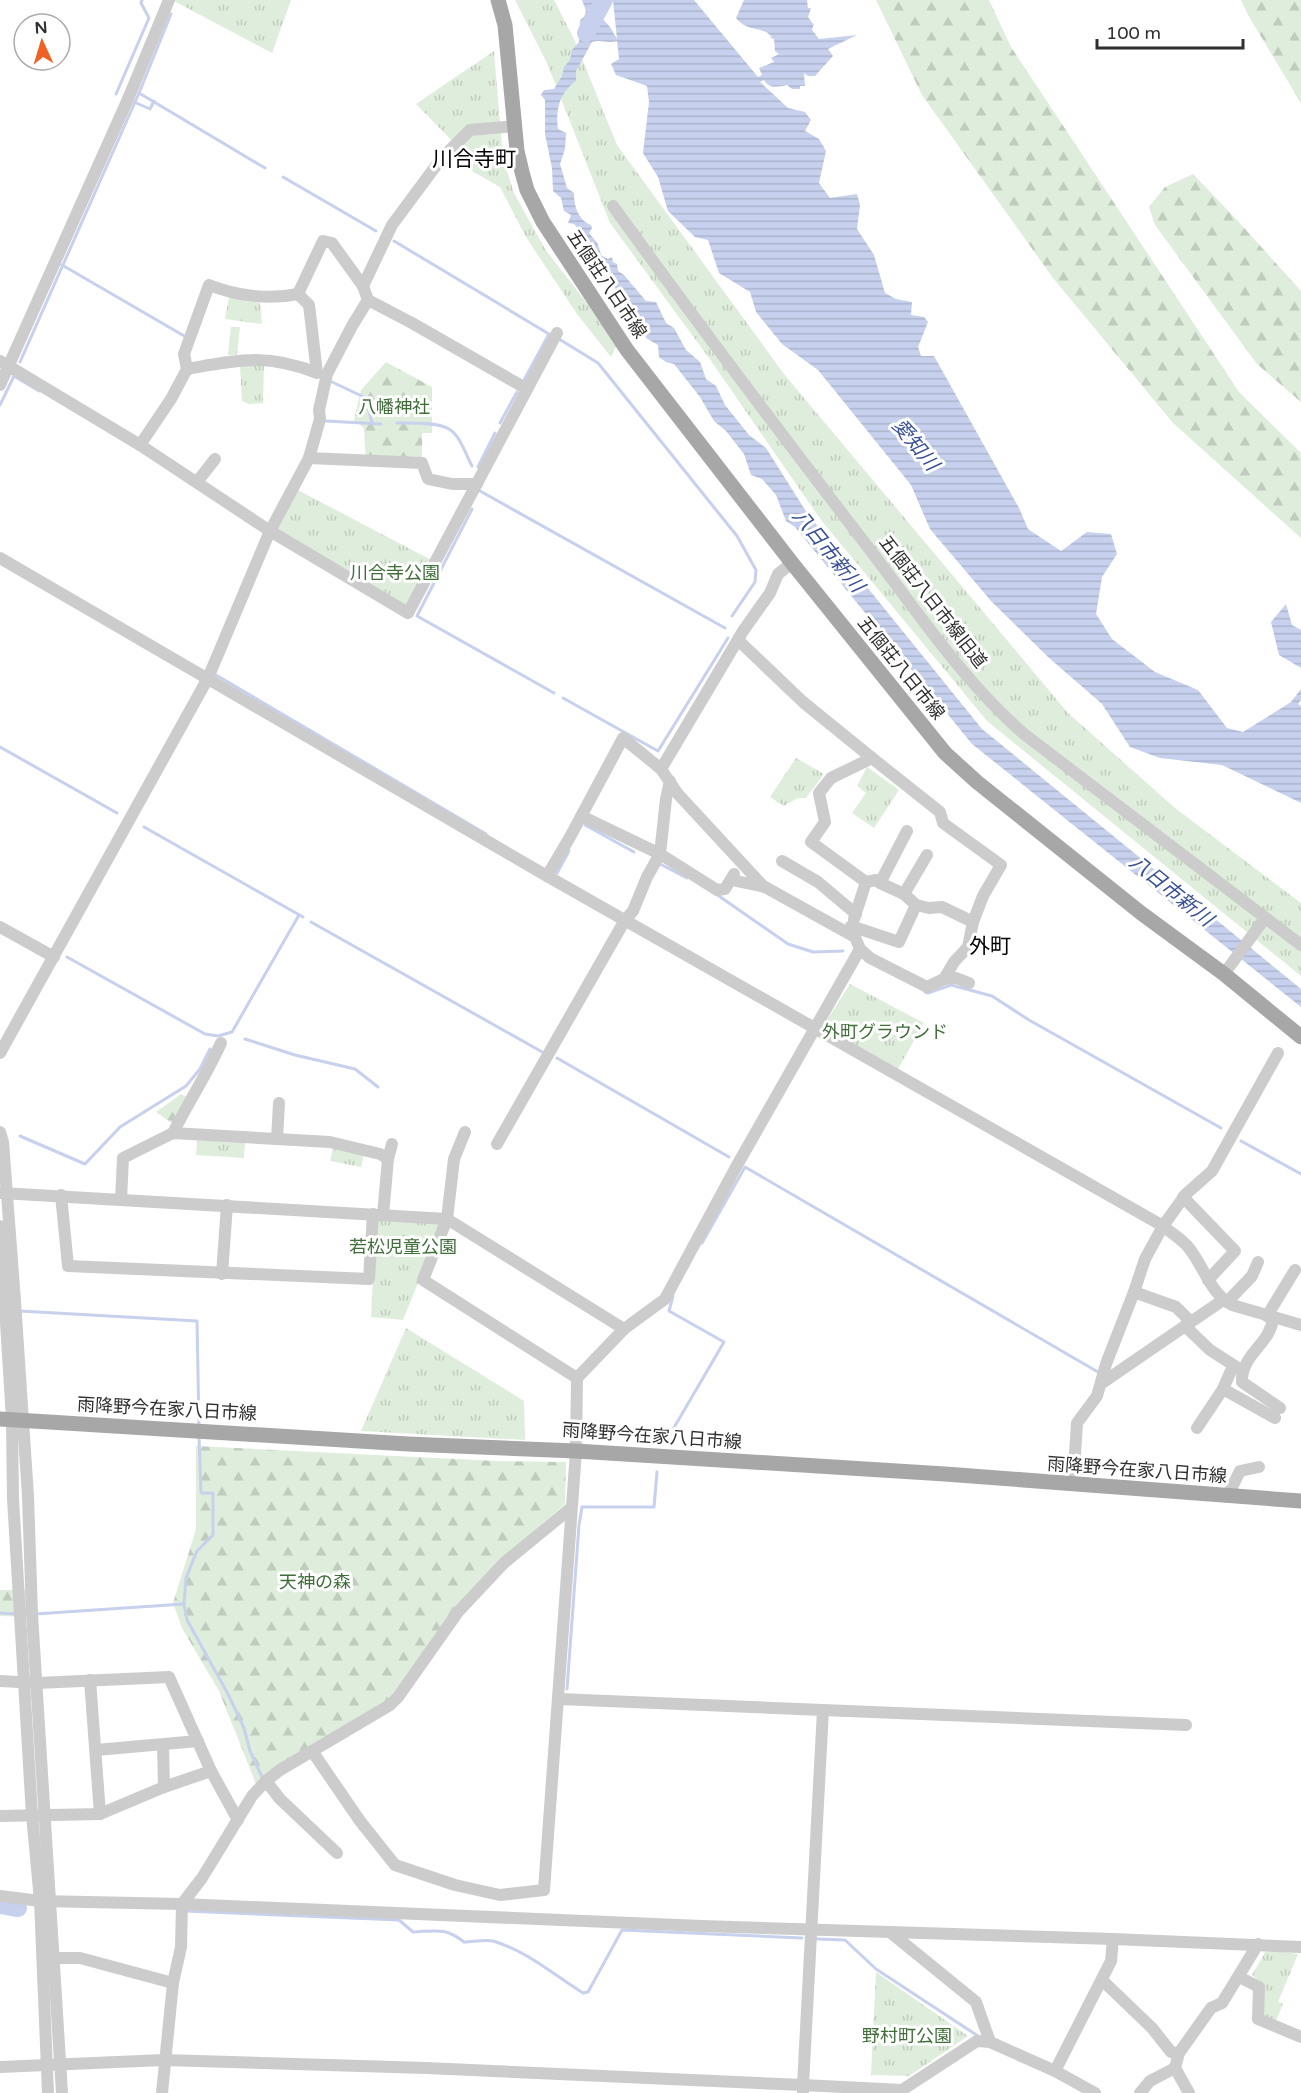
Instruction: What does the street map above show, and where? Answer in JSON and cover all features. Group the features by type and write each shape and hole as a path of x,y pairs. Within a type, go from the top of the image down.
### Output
{"main road":[{"name":"五個荘八日市線","path":"498,0 505,25 515,126 527,190 559,247 627,350 792,563 945,753 977,782 1132,905 1226,971 1301,1037"},
{"name":"雨降野今在家八日市線","path":"12,1420 408,1444 576,1451 1301,1502"}],"street":[{"path":"0,385 4,363 128,99 169,0"},
{"path":"363,286 392,225 441,159 470,130 515,126"},
{"name":"五個荘八日市線旧道","path":"613,206 848,521 968,678 995,708 1024,734 1261,922 1301,945"},
{"path":"298,294 323,241 332,243 363,286 368,300 527,389"},
{"path":"140,445 171,399 187,369 184,354 196,316 210,285 255,296 285,297 298,294"},
{"path":"0,1053 208,678 270,531 309,458 320,419 322,373 309,305 298,294"},
{"path":"322,373 368,300"},
{"path":"4,363 140,445 270,531 408,613 557,333"},
{"path":"187,369 239,360 269,359 322,373"},
{"path":"309,458 422,463 428,478 452,484 477,484"},
{"path":"197,482 215,459"},
{"path":"0,558 547,876 1163,1226 1188,1247 1208,1280 1225,1301 1301,1325"},
{"path":"661,769 738,640 770,593 778,574 792,563"},
{"path":"738,640 803,702 940,812 943,823 1001,865 983,896 973,922 968,947 954,962 944,979"},
{"path":"547,876 623,738 661,769 678,794 739,862 765,887"},
{"path":"872,758 831,778 819,793 825,822 812,842 866,882 876,880 904,894 916,905 930,908 942,907 973,922"},
{"path":"497,1144 625,920 633,911 647,877 660,854 670,781"},
{"path":"581,816 660,854 717,890 725,889 732,880 739,862"},
{"path":"880,883 906,831"},
{"path":"904,894 927,855"},
{"path":"782,861 818,882 854,926 860,949 881,965 927,987 944,979 956,978 969,983"},
{"path":"732,880 765,887 854,926 899,942 916,905"},
{"path":"854,926 866,882"},
{"path":"1226,971 1261,922"},
{"path":"0,927 54,957"},
{"path":"312,1751 360,1821 395,1865 454,1885 500,1895 544,1890 576,1451 577,1378 624,1329 665,1299 736,1167 860,949"},
{"path":"173,1133 221,1043"},
{"path":"1073,1485 1077,1423 1097,1396 1106,1364 1134,1292 1144,1259 1183,1197 1212,1171 1278,1053"},
{"path":"277,1139 279,1103"},
{"path":"0,1132 4,1193 13,1499 24,1682 45,1901 48,2093"},
{"path":"465,1132 453,1159 447,1219 423,1280 577,1378"},
{"path":"121,1200 123,1158 173,1133 330,1142 380,1154 388,1159"},
{"path":"61,1195 68,1266 369,1280 378,1214 392,1144"},
{"path":"4,1193 447,1219 624,1329"},
{"path":"1183,1197 1235,1251 1208,1280"},
{"path":"222,1274 227,1205"},
{"path":"0,1226 12,1420 37,1683 38,1815"},
{"path":"1102,1383 1225,1301 1252,1276 1258,1262"},
{"path":"1197,1428 1237,1367 1272,1328 1270,1317 1295,1270"},
{"path":"1134,1292 1176,1307 1210,1350 1237,1367 1242,1382 1277,1413 1223,1389"},
{"path":"1227,1497 1240,1471 1259,1467"},
{"path":"162,2093 173,1983 181,1947 182,1904 202,1878 252,1796 280,1770 390,1705 458,1612 504,1563 571,1508"},
{"path":"0,1681 37,1683 168,1677 211,1771 238,1820"},
{"path":"90,1680 100,1814"},
{"path":"558,1699 1186,1725"},
{"path":"803,2089 823,1710"},
{"path":"96,1750 163,1746 198,1741"},
{"path":"163,1746 165,1787"},
{"path":"0,1816 100,1814 211,1771"},
{"path":"266,1781 280,1799 337,1853"},
{"path":"0,1896 45,1901 182,1904 810,1930 1301,1947"},
{"path":"45,1901 54,1958 62,2093"},
{"path":"890,1932 976,2002 990,2042"},
{"path":"1055,2071 1111,1961 1113,1939"},
{"path":"1189,2093 1175,2068 1179,2053 1211,2008 1222,2003 1258,1944"},
{"path":"54,1958 81,1958 173,1983"},
{"path":"1239,1977 1259,1987 1258,2019 1301,2037"},
{"path":"1102,1980 1152,2028 1171,2052 1179,2053"},
{"path":"0,2067 164,2060 426,2068 803,2089 904,2092 977,2041 990,2042 1055,2071 1095,2093"},
{"path":"1140,2093 1150,2081 1175,2068"}],"green space":[{"path":"172,0 291,0 272,53"},
{"path":"515,0 554,0 574,39 617,145 784,374 1068,713 1175,808 1301,903 1301,976 987,721 821,520 709,358 610,223 547,63"},
{"path":"876,0 989,0 1011,47 1239,392 1301,453 1301,538 1173,423 1053,278 922,95"},
{"path":"1241,0 1301,0 1301,103 1248,15"},
{"path":"494,51 503,159 514,193 545,249 618,343 611,357 577,314 526,237 500,187 451,159 459,148 416,104"},
{"path":"1193,174 1301,291 1301,402 1257,364 1155,225 1149,207 1165,187"},
{"path":"229,297 260,303 262,324 225,319"},
{"path":"231,327 240,327 237,355 228,355"},
{"name":"八幡神社","path":"386,362 432,387 432,433 422,433 422,463 366,465 364,428 354,420 361,390"},
{"path":"264,363 263,403 249,404 242,401 240,365"},
{"name":"川合寺公園","path":"294,488 435,562 408,613 270,531"},
{"path":"796,758 824,774 806,798 798,798 784,806 770,797"},
{"path":"867,767 899,790 874,828 852,813 866,793 857,786"},
{"name":"外町グラウンド","path":"850,984 924,1023 898,1069 823,1026"},
{"path":"181,1094 187,1097 173,1124 156,1112"},
{"path":"197,1139 245,1142 244,1158 196,1155"},
{"path":"333,1148 364,1154 361,1167 330,1161"},
{"name":"若松児童公園","path":"376,1217 443,1221 403,1320 371,1317"},
{"path":"406,1328 524,1401 525,1440 361,1431"},
{"name":"天神の森","path":"196,1446 496,1461 566,1462 565,1504 499,1561 387,1701 256,1784 219,1691 182,1628 173,1603 196,1529"},
{"path":"0,1590 27,1590 27,1617 0,1616"},
{"path":"1267,1949 1298,1954 1278,2002 1283,2004 1275,2023 1263,2018 1264,1985 1252,1975"},
{"name":"野村町公園","path":"876,1972 968,2036 909,2076 871,2075"}],"water":[{"name":"愛知川","path":"582,0 594,0 593,6 587,11 602,11 601,17 617,39 613,0 694,0 758,77 762,75 759,68 774,62 771,58 779,54 775,51 774,39 769,37 772,37 768,33 745,26 736,18 744,0 807,0 808,8 811,8 808,17 814,23 812,30 819,39 857,35 828,49 833,56 815,76 808,76 804,73 805,86 800,86 800,89 792,89 787,85 771,86 764,80 760,82 788,108 805,112 811,120 805,131 819,139 826,151 819,183 830,198 857,194 860,205 857,229 874,255 885,293 896,299 912,302 911,315 924,317 928,322 918,347 921,356 934,356 1019,508 1028,529 1061,551 1087,532 1111,534 1117,554 1102,577 1096,614 1112,639 1155,672 1198,690 1227,728 1243,732 1291,702 1301,689 1301,700 1298,704 1301,706 1301,803 1222,765 1160,758 1130,747 1102,704 1048,657 991,601 930,529 911,485 818,370 782,344 756,312 750,292 719,273 708,240 695,237 668,211 658,177 643,153 649,102 647,86 616,75 611,64 619,59 617,41 592,42 576,71 576,81 562,96 557,115 558,129 566,133 565,149 560,164 567,188 574,193 578,212 583,220 591,225 589,233 598,244 601,255 608,259 612,257 613,262 617,264 618,271 646,301 656,302 666,323 674,328 686,350 700,362 706,379 716,386 725,405 749,435 766,448 807,513 982,729 1301,989 1301,1007 972,744 795,527 786,521 776,495 762,479 751,475 744,454 726,431 714,421 700,397 674,364 659,357 658,345 646,338 628,301 615,288 612,279 606,276 602,263 583,247 582,234 574,224 568,223 571,215 564,211 561,198 553,191 552,168 545,134 545,100 541,95 544,90 554,89 562,76 564,67 570,60 572,50 579,42 580,20 586,11"},
{"path":"1286,604 1292,625 1301,630 1301,668 1279,655 1271,622"}],"waterway":[{"path":"116,94 149,18 141,3 142,0"},
{"name":"八日市新川","path":"586,33 604,0"},
{"path":"20,362 139,93 171,14"},
{"path":"139,93 265,168"},
{"path":"134,102 150,109 154,101"},
{"path":"283,177 376,231"},
{"path":"394,241 549,334 523,382"},
{"path":"62,265 186,337"},
{"path":"559,339 598,363 737,536 756,570 755,582 732,616"},
{"path":"0,405 14,376 39,391"},
{"path":"332,382 366,398 372,423"},
{"path":"500,423 517,392"},
{"path":"326,421 381,424"},
{"path":"397,423 431,424 449,429 460,440 472,466"},
{"path":"478,467 495,433"},
{"path":"480,491 725,628"},
{"path":"472,509 417,616 554,693"},
{"path":"563,698 658,751 728,638"},
{"path":"216,675 486,834"},
{"path":"0,747 117,813"},
{"path":"585,825 634,852"},
{"path":"144,827 303,917"},
{"path":"557,873 569,851"},
{"path":"658,863 687,878"},
{"path":"716,894 788,944 813,952 843,951"},
{"path":"67,957 205,1034 218,1036 232,1032 299,915"},
{"path":"311,922 544,1053"},
{"path":"925,992 951,985 992,996 1029,1020 1221,1128"},
{"path":"245,1039 295,1055 355,1069 378,1087"},
{"path":"20,1136 85,1164 120,1127 186,1086 200,1069 210,1049"},
{"path":"557,1058 729,1157"},
{"path":"1241,1141 1301,1174"},
{"path":"702,1243 745,1167 1098,1372"},
{"path":"665,1443 724,1342 669,1311 673,1296"},
{"path":"20,1311 197,1321 199,1428"},
{"path":"199,1437 201,1493 213,1493 213,1535 197,1551 186,1578 184,1604 187,1620 228,1694 244,1728 250,1751 262,1777"},
{"path":"567,1689 582,1507 654,1507 657,1472"},
{"path":"35,1614 184,1604"},
{"path":"0,1613 16,1614"},
{"path":"0,1905 18,1908"},
{"path":"185,1911 399,1920 413,1932 440,1931 451,1934 464,1942 490,1940 505,1945 529,1957 583,1993 588,1992 622,1930 802,1938"},
{"path":"817,1939 845,1940 876,1969 978,2036"}],"district":[{"name":"川合寺町","path":"474,159"},
{"name":"外町","path":"990,946"}]}
